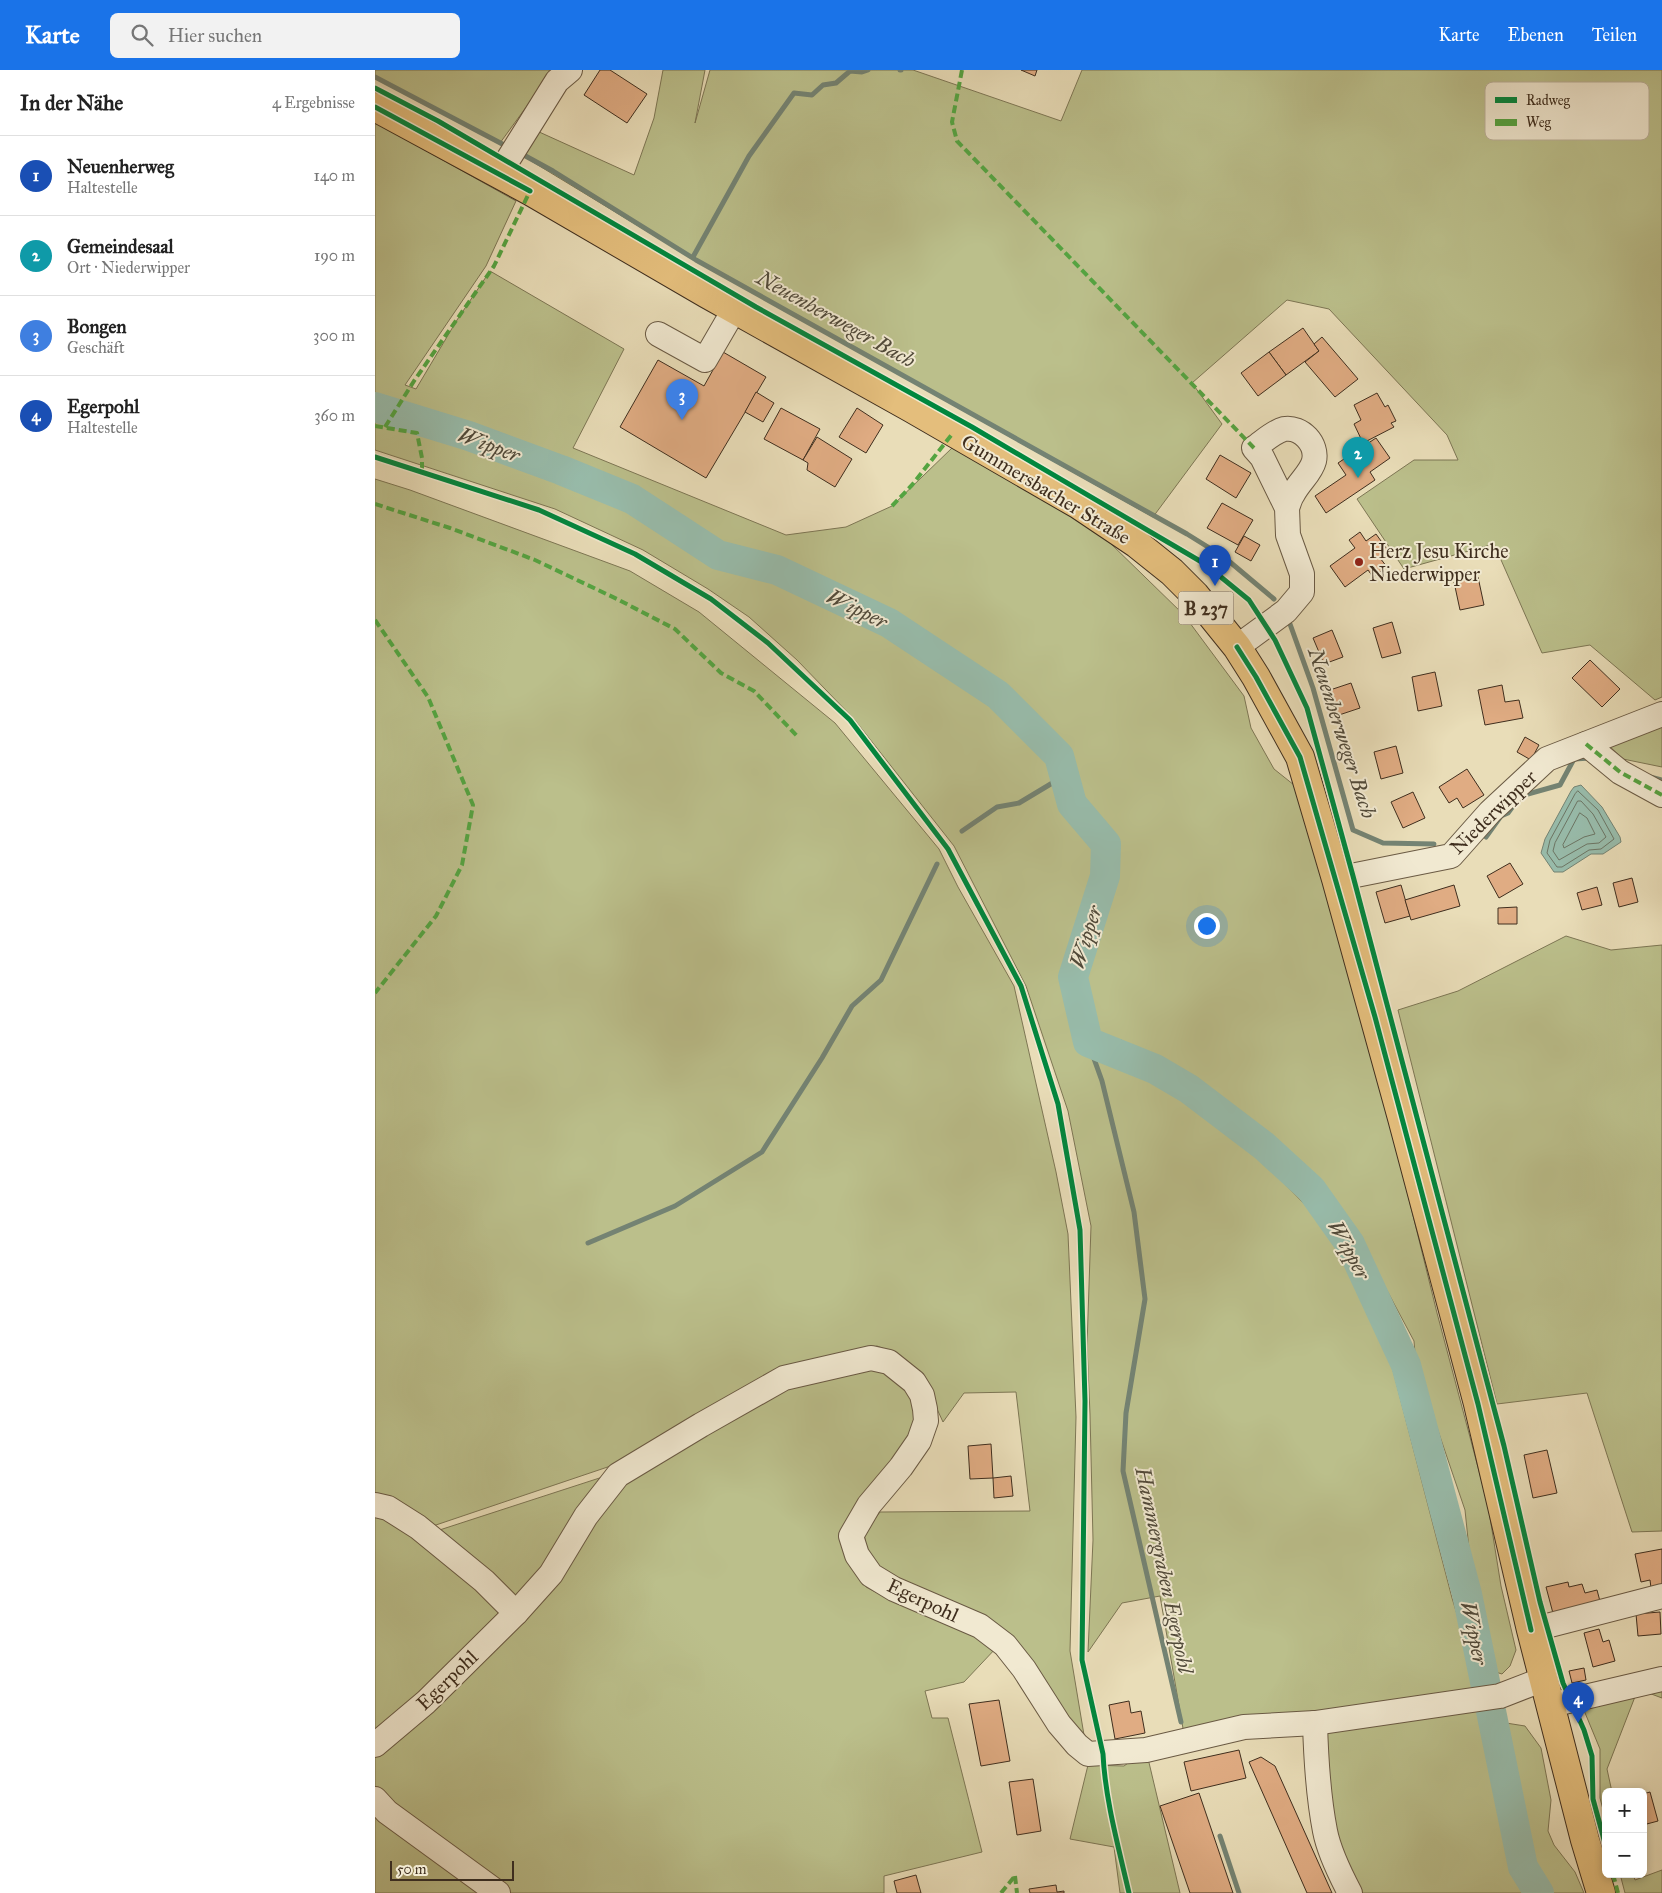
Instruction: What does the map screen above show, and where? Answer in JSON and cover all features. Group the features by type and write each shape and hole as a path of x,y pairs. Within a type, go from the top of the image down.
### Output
{"main road":[{"name":"Gummersbacher Straße","path":"375,107 509,158 735,310 1079,504 1137,544 1172,572 1198,599 1237,647 1256,677 1300,757 1336,879 1478,1404 1531,1630 1585,1840 1601,1893"}],"street":[{"path":"509,158 557,81 570,70"},
{"path":"658,334 705,360 735,310"},
{"path":"1237,647 1286,610 1302,592 1302,574 1288,535 1287,508 1262,457 1254,448 1284,429 1295,430 1308,438 1314,448 1314,459 1311,468 1293,494 1287,508"},
{"name":"Niederwipper","path":"1336,879 1451,856 1490,812 1547,758 1662,714"},
{"path":"1586,744 1620,772 1662,795"},
{"name":"Egerpohl","path":"375,1745 426,1702 516,1613 551,1574 586,1516 618,1475 701,1424 784,1378 871,1358 889,1362 914,1382 923,1402 925,1421 919,1441 901,1467 869,1505 851,1536 857,1555 871,1576 887,1585 980,1626 1005,1645 1024,1669 1059,1724 1077,1745 1088,1754 1146,1750 1244,1727 1315,1723 1500,1696 1544,1679"},
{"path":"375,1505 388,1508 418,1527 484,1581 516,1613"},
{"path":"1531,1630 1662,1596"},
{"path":"1551,1705 1662,1679"},
{"path":"1315,1723 1316,1771 1325,1833 1350,1893"},
{"path":"375,1799 387,1812 498,1893"}],"green space":[{"path":"375,70 549,70 551,73 500,143 375,77"},
{"path":"663,70 705,70 695,123 710,70 913,70 1061,121 1082,70 1662,70 1662,697 1655,700 1590,645 1542,653 1494,544 1404,569 1357,499 1414,460 1458,460 1447,435 1329,309 1287,300 1192,383 1222,424 1153,517 696,261 523,156 537,131 634,175 654,118"},
{"path":"375,122 516,201 486,266 405,385 416,389 457,320 490,271 624,349 573,448 786,535 846,527 892,506 953,447 1080,518 1107,540 1184,615 1244,696 1251,728 1274,769 1294,785 1364,1016 1437,1313 1488,1505 1501,1586 1516,1650 1510,1666 1502,1674 1492,1671 1474,1597 1465,1510 1416,1366 1414,1341 1359,1238 1310,1177 1259,1130 1162,1064 1121,1040 1118,1064 1157,1078 1252,1150 1312,1212 1348,1259 1393,1370 1452,1598 1483,1698 1489,1751 1530,1893 1356,1893 1341,1875 1315,1723 1185,1740 1160,1596 1122,1603 1088,1652 1093,1540 1087,1346 1091,1226 1068,1111 1026,986 954,846 854,719 797,660 749,617 708,589 643,550 555,509 375,450"},
{"path":"375,479 410,490 630,571 699,612 835,723 939,849 958,887 1014,986 1068,1234 1076,1417 1070,1651 1084,1735 1077,1737 1027,1662 879,1568 867,1552 864,1533 880,1512 1030,1511 1016,1392 964,1393 943,1422 932,1398 916,1373 898,1354 877,1346 783,1372 655,1451 430,1527 375,1498"},
{"path":"1662,722 1662,767 1623,759 1605,742"},
{"path":"1566,936 1611,950 1662,945 1662,1531 1632,1532 1587,1393 1497,1404 1398,1010 1458,991"},
{"path":"870,1364 911,1386 918,1418 850,1556 866,1587 891,1600 979,1631 997,1647 964,1682 925,1691 932,1718 948,1718 982,1852 884,1876 884,1893 375,1893 375,1512 418,1537 658,1459 785,1387"},
{"path":"1662,1684 1662,1698 1638,1689 1607,1769 1611,1788 1602,1788 1602,1806 1600,1798 1600,1749 1583,1708 1638,1688"},
{"path":"1506,1723 1525,1726 1541,1748 1551,1800 1548,1831 1554,1845 1575,1872 1584,1893 1552,1893 1534,1867 1500,1730"},
{"path":"1146,1750 1180,1893 1120,1893 1114,1847 1070,1839 1088,1765 1124,1766"},
{"path":"1662,1870 1662,1893 1625,1893 1621,1878 1634,1878 1635,1880 1647,1878 1647,1876"}],"water":[{"path":"1581,785 1602,807 1620,837 1621,842 1603,854 1591,854 1563,872 1554,872 1541,853 1545,839 1571,791 1574,787"}],"building":[{"path":"600,70 610,70 647,94 627,123 584,95"},
{"path":"1021,70 1037,70 1035,76"},
{"path":"1303,328 1319,351 1286,375 1269,352"},
{"path":"1322,337 1358,379 1335,397 1305,362 1319,351 1314,344"},
{"path":"723,352 766,377 706,478 620,427 658,360 704,386"},
{"path":"1269,352 1286,375 1258,396 1241,373"},
{"path":"756,392 774,403 763,422 745,412"},
{"path":"1377,393 1385,407 1388,405 1396,421 1391,423 1394,427 1363,443 1354,424 1361,420 1354,405"},
{"path":"781,408 820,429 803,460 764,439"},
{"path":"857,408 883,425 866,453 839,437"},
{"path":"817,437 852,459 835,487 807,470 808,463 803,460"},
{"path":"1376,438 1390,458 1370,472 1375,480 1326,513 1315,496 1346,475 1338,463"},
{"path":"1220,455 1251,473 1236,498 1206,479"},
{"path":"1222,503 1253,520 1238,545 1207,528"},
{"name":"Herz Jesu Kirche Niederwipper","path":"1360,532 1366,541 1376,534 1389,552 1380,558 1387,567 1373,577 1368,570 1345,587 1330,566 1355,548 1349,540"},
{"path":"1244,536 1260,545 1251,561 1235,552"},
{"path":"1478,577 1484,605 1460,610 1454,582"},
{"path":"1392,622 1401,653 1382,658 1373,628"},
{"path":"1332,630 1343,657 1324,664 1313,638"},
{"path":"1590,660 1620,689 1602,707 1572,678"},
{"path":"1435,672 1442,706 1418,711 1412,677"},
{"path":"1351,683 1360,708 1333,717 1324,692"},
{"path":"1502,685 1505,702 1519,700 1523,718 1485,725 1478,690"},
{"path":"1525,737 1539,745 1531,760 1517,752"},
{"path":"1396,746 1403,773 1381,779 1374,752"},
{"path":"1467,769 1484,795 1463,808 1457,798 1449,803 1439,787"},
{"path":"1413,792 1425,818 1403,828 1391,802"},
{"path":"1510,863 1523,884 1499,898 1487,876"},
{"path":"1632,878 1638,902 1619,907 1613,883"},
{"path":"1401,885 1410,916 1385,923 1376,892"},
{"path":"1454,885 1460,906 1411,920 1405,900"},
{"path":"1597,887 1602,905 1582,910 1577,893"},
{"path":"1517,907 1517,924 1498,924 1498,908"},
{"path":"991,1444 993,1478 970,1479 968,1446"},
{"path":"1547,1450 1557,1493 1533,1498 1524,1455"},
{"path":"1011,1476 1013,1496 994,1498 993,1478"},
{"path":"1662,1549 1662,1586 1651,1588 1650,1580 1641,1582 1635,1554"},
{"path":"1568,1582 1569,1587 1582,1584 1585,1593 1597,1590 1601,1605 1554,1617 1546,1587"},
{"path":"1660,1612 1661,1634 1638,1636 1636,1614"},
{"path":"1599,1629 1603,1642 1609,1640 1615,1661 1593,1667 1584,1633"},
{"path":"1584,1668 1586,1680 1572,1683 1569,1671"},
{"path":"999,1700 1010,1761 981,1766 969,1704"},
{"path":"1129,1701 1131,1713 1141,1711 1145,1733 1115,1739 1109,1705"},
{"path":"1239,1750 1246,1778 1191,1791 1184,1762"},
{"path":"1261,1757 1275,1766 1332,1893 1307,1893 1249,1762"},
{"path":"1033,1779 1041,1831 1017,1835 1009,1782"},
{"path":"1650,1792 1658,1821 1647,1824 1647,1793"},
{"path":"1199,1793 1233,1893 1190,1893 1160,1806"},
{"path":"916,1875 921,1893 897,1893 894,1881"},
{"path":"1056,1885 1057,1892 1064,1891 1064,1893 1030,1893 1029,1889"}],"waterway":[{"path":"693,257 749,156 794,93 812,95 823,85 836,83 850,71 862,72 868,70"},
{"name":"Neuenherweger Bach","path":"375,77 508,147"},
{"name":"Neuenherweger Bach","path":"520,153 553,171 696,260 1187,534 1224,557 1274,599"},
{"name":"Wipper","path":"375,407 469,436 632,499 718,555 777,570 889,623 998,695 1059,756 1072,804 1106,844 1105,876 1073,977 1088,1042 1155,1069 1189,1089 1264,1146 1311,1189 1350,1244 1406,1365 1467,1594 1523,1867 1539,1893"},
{"name":"Neuenherweger Bach","path":"1290,624 1313,688 1353,830 1383,843 1434,844"},
{"name":"Neuenherweger Bach","path":"1521,796 1560,785 1574,759 1591,758"},
{"path":"962,831 997,807 1019,803 1064,776"},
{"name":"Neuenherweger Bach","path":"1650,777 1662,780"},
{"name":"Neuenherweger Bach","path":"1486,837 1501,816 1508,813 1516,802"},
{"path":"588,1243 675,1206 762,1152 822,1058 852,1006 881,980 937,864"},
{"name":"Hammergraben Egerpohl","path":"1088,1042 1102,1081 1134,1212 1145,1299 1126,1413 1123,1471 1181,1722"},
{"name":"Hammergraben Egerpohl","path":"1220,1836 1239,1893"}],"marked path":[{"path":"962,70 952,122 957,141 1254,448"},
{"path":"385,427 414,381 494,266 530,191"},
{"path":"375,426 417,433 422,458 422,471"},
{"path":"892,506 912,485 953,433"},
{"path":"375,504 450,528 535,560 675,629 721,673 754,691 798,737"},
{"path":"375,620 428,697 473,805 462,865 436,916 375,993"},
{"path":"1586,744 1620,772 1662,795"},
{"path":"1015,1876 1017,1893"},
{"path":"1001,1893 1015,1876"},
{"path":"1614,1878 1618,1893"}],"cycle path":[{"path":"375,88 438,121 756,307 972,427 1205,564 1249,600 1275,640 1307,708 1504,1446 1540,1602 1563,1683 1584,1730 1592,1756 1593,1799 1602,1833"},
{"path":"375,107 530,191"},
{"path":"375,457 539,510 635,554 711,599 768,643 850,720 948,849 1021,986 1058,1104 1080,1230 1085,1401 1082,1660 1103,1754 1106,1789 1113,1824 1129,1893"},
{"path":"1237,647 1256,677 1300,757 1375,1017 1478,1404 1531,1630"}],"place":[{"name":"Bongen","path":"682,420"},
{"name":"Gemeindesaal","path":"1358,478"},
{"name":"Herz Jesu Kirche Niederwipper","path":"1359,562"},
{"name":"Neuenherweg","path":"1215,586"},
{"name":"Egerpohl","path":"1578,1723"}]}
